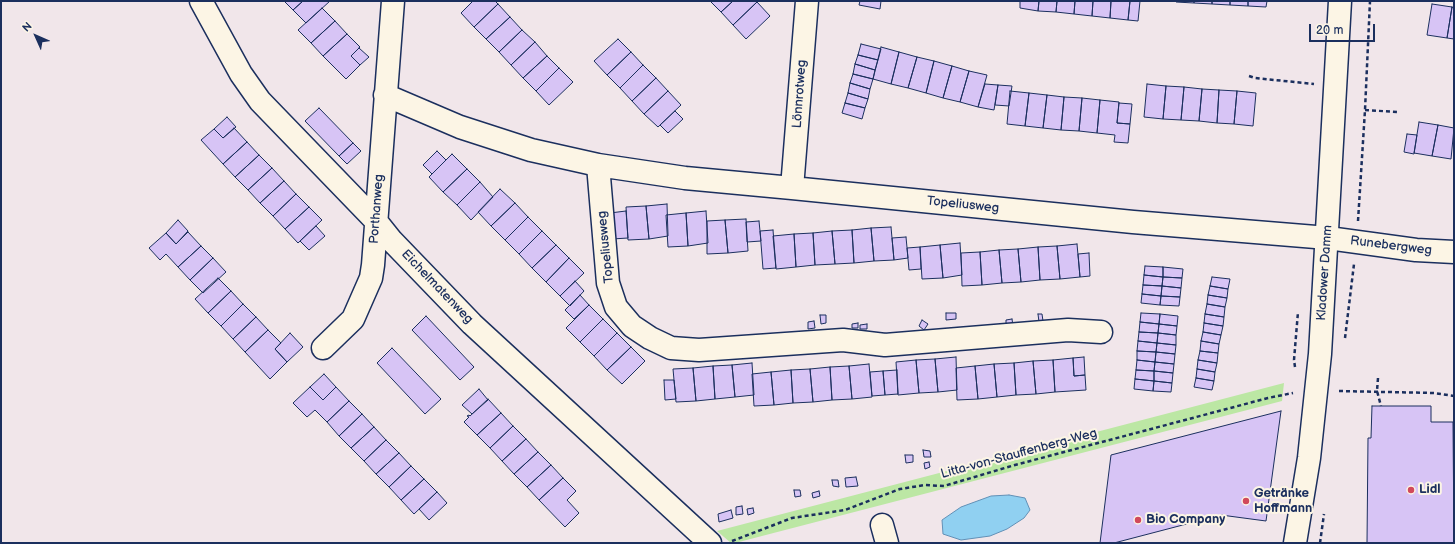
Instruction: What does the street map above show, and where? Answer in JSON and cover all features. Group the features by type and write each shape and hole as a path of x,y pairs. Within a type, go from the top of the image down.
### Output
{"street":[{"name":"Eichelmatenweg","path":"200,1 241,74 255,95 376,221 392,242 472,324 710,543"},
{"path":"385,96 393,1"},
{"name":"Lönnrotweg","path":"792,188 807,1"},
{"name":"Kladower Damm","path":"1296,543 1309,458 1320,354 1328,238 1340,1"},
{"name":"Porthanweg","path":"323,348 352,319 371,278 385,96"},
{"name":"Topeliusweg","path":"385,96 460,127 531,150 598,165 685,178 1133,222 1328,238"},
{"name":"Topeliusweg","path":"598,165 608,283 616,306 632,326 650,338 672,348 699,350 843,340 885,345 1068,330 1101,332"},
{"name":"Runebergweg","path":"1328,238 1416,250 1454,252"}],"path":[{"path":"1345,341 1356,242 1365,110 1370,1"},
{"path":"1249,76 1255,78 1314,84"},
{"path":"1365,110 1397,112"},
{"path":"1378,378 1377,391 1381,406"},
{"path":"1338,398 1340,384"},
{"path":"1339,391 1434,393 1454,396"},
{"name":"Litta-von-Stauffenberg-Weg","path":"728,543 792,518 845,510 900,489 925,485 944,486 1022,463 1294,392"},
{"path":"1320,543 1324,513"}],"green space":[{"path":"1284,383 1282,401 735,543 731,543 717,531"}],"water":[{"path":"1009,495 1025,498 1030,510 1024,518 1007,529 990,536 961,540 943,534 942,520 961,507 991,496"}],"building":[{"path":"284,1 303,1 293,10"},
{"path":"303,1 330,1 306,23 293,10"},
{"path":"473,1 495,1 498,4 474,27 461,13"},
{"path":"710,1 733,1 721,12"},
{"path":"733,1 757,2 733,25 721,12"},
{"path":"860,1 881,1 880,9 859,5"},
{"path":"1020,1 1039,1 1038,11 1020,8"},
{"path":"1039,1 1057,1 1056,12 1038,11"},
{"path":"1057,1 1075,1 1074,14 1056,12"},
{"path":"1075,1 1093,1 1092,16 1074,14"},
{"path":"1093,1 1111,1 1110,18 1092,16"},
{"path":"1111,1 1130,1 1128,20 1110,18"},
{"path":"1130,1 1140,1 1138,21 1128,20"},
{"path":"1194,1 1194,3 1176,2"},
{"path":"1194,1 1212,1 1212,4 1194,3"},
{"path":"1212,1 1230,1 1230,5 1212,4"},
{"path":"1230,1 1248,1 1248,6 1230,5"},
{"path":"1248,1 1267,1 1266,7 1248,6"},
{"path":"757,2 770,16 746,39 733,25"},
{"path":"498,4 510,17 486,39 474,27"},
{"path":"1432,4 1452,7 1447,38 1427,35"},
{"path":"1452,7 1454,8 1454,39 1447,38"},
{"path":"322,8 335,21 311,43 298,30"},
{"path":"510,17 522,30 499,52 486,39"},
{"path":"335,21 347,34 323,56 311,43"},
{"path":"522,30 535,42 511,65 499,52"},
{"path":"347,34 360,47 351,56 360,65 346,79 323,56"},
{"path":"618,39 631,52 607,75 594,61"},
{"path":"535,42 547,56 523,78 511,65"},
{"path":"861,44 881,49 878,60 858,55"},
{"path":"881,47 899,52 891,84 873,79"},
{"path":"359,48 369,57 360,65 351,56"},
{"path":"631,52 643,65 620,88 607,75"},
{"path":"899,52 917,57 908,88 891,84"},
{"path":"858,55 878,60 875,70 855,64"},
{"path":"547,56 559,68 536,91 523,78"},
{"path":"917,57 934,61 926,93 908,88"},
{"path":"934,61 952,66 943,98 926,93"},
{"path":"855,64 875,70 873,79 853,74"},
{"path":"643,65 656,78 632,101 620,88"},
{"path":"952,66 969,71 960,102 943,98"},
{"path":"559,68 573,82 549,105 536,91"},
{"path":"969,71 987,75 978,107 960,102"},
{"path":"853,74 873,79 870,89 850,83"},
{"path":"656,78 668,91 644,114 632,101"},
{"path":"850,83 870,89 868,99 848,93"},
{"path":"985,84 998,85 994,110 978,107"},
{"path":"1147,84 1166,86 1163,119 1144,117"},
{"path":"998,85 1012,86 1009,106 995,105"},
{"path":"1166,86 1184,87 1181,120 1163,119"},
{"path":"1184,87 1202,89 1199,121 1181,120"},
{"path":"1202,89 1219,90 1217,123 1199,121"},
{"path":"1219,90 1237,91 1234,124 1217,123"},
{"path":"668,91 681,105 658,127 644,114"},
{"path":"1010,91 1029,93 1025,126 1007,124"},
{"path":"1237,91 1256,93 1253,126 1234,124"},
{"path":"848,93 868,99 865,108 845,103"},
{"path":"1029,93 1047,95 1043,128 1025,126"},
{"path":"1047,95 1064,97 1061,130 1043,128"},
{"path":"1064,97 1082,98 1079,131 1061,130"},
{"path":"1082,98 1100,100 1097,133 1079,131"},
{"path":"1100,100 1119,102 1117,123 1130,124 1128,143 1114,142 1115,135 1097,133"},
{"path":"845,103 865,108 862,119 842,113"},
{"path":"1119,103 1132,104 1130,124 1117,123"},
{"path":"319,108 353,143 339,156 305,121"},
{"path":"675,111 683,119 668,133 660,125"},
{"path":"227,117 236,127 223,138 214,129"},
{"path":"1419,122 1438,125 1432,156 1414,153"},
{"path":"1438,125 1454,128 1451,159 1432,156"},
{"path":"234,128 247,142 223,164 201,140 214,129 223,138"},
{"path":"1407,134 1417,135 1414,154 1404,152"},
{"path":"247,142 259,155 235,177 223,164"},
{"path":"353,143 361,151 347,164 339,156"},
{"path":"437,151 446,160 432,174 423,165"},
{"path":"452,154 467,169 443,192 429,177"},
{"path":"259,155 272,168 248,190 235,177"},
{"path":"272,168 284,181 260,203 248,190"},
{"path":"467,169 480,182 457,205 443,192"},
{"path":"284,181 296,194 273,216 260,203"},
{"path":"480,182 493,197 471,220 457,205"},
{"path":"500,189 515,203 491,226 478,212"},
{"path":"296,194 309,207 285,229 273,216"},
{"path":"515,203 528,217 505,240 491,226"},
{"path":"667,204 668,236 649,239 646,206"},
{"path":"646,206 649,239 628,240 626,207"},
{"path":"309,207 322,220 298,243 285,229"},
{"path":"626,211 628,238 612,239 610,213"},
{"path":"706,211 708,243 688,246 686,213"},
{"path":"686,213 688,246 668,247 666,215"},
{"path":"528,217 542,231 519,254 505,240"},
{"path":"746,219 748,251 728,253 725,220"},
{"path":"178,220 188,231 176,244 166,233"},
{"path":"725,220 728,253 707,254 707,221"},
{"path":"759,221 761,241 747,242 746,222"},
{"path":"316,226 325,236 309,250 300,241"},
{"path":"891,227 894,260 874,261 871,228"},
{"path":"871,228 874,261 854,263 852,230"},
{"path":"773,230 776,268 763,269 760,231"},
{"path":"852,230 854,263 835,264 832,231"},
{"path":"542,231 556,245 532,268 519,254"},
{"path":"832,231 835,264 815,265 813,233"},
{"path":"188,232 201,246 178,267 166,254 160,260 149,248 166,233 176,244"},
{"path":"813,233 815,265 796,267 794,234"},
{"path":"794,234 796,267 776,269 773,236"},
{"path":"906,237 908,258 894,260 892,238"},
{"path":"960,243 962,275 943,278 940,245"},
{"path":"1077,244 1080,277 1060,279 1057,246"},
{"path":"556,245 569,258 546,282 532,268"},
{"path":"940,245 943,278 922,279 920,247"},
{"path":"201,246 213,258 190,280 178,267"},
{"path":"1057,246 1060,279 1040,280 1038,247"},
{"path":"920,247 921,269 909,270 907,248"},
{"path":"1038,247 1040,280 1021,282 1018,249"},
{"path":"1018,249 1021,282 1002,283 999,250"},
{"path":"999,250 1002,283 982,285 980,252"},
{"path":"980,252 982,285 962,286 961,253"},
{"path":"1089,253 1090,276 1080,277 1078,254"},
{"path":"213,258 226,272 203,293 190,280"},
{"path":"569,258 584,273 560,296 546,282"},
{"path":"1145,266 1163,267 1163,277 1144,275"},
{"path":"1163,267 1183,269 1182,278 1163,277"},
{"path":"1144,275 1163,277 1162,286 1143,285"},
{"path":"1163,277 1182,278 1181,288 1162,286"},
{"path":"1212,277 1230,279 1228,289 1210,286"},
{"path":"218,278 231,291 208,313 195,299"},
{"path":"575,281 584,291 570,306 560,296"},
{"path":"1143,285 1162,286 1161,296 1142,294"},
{"path":"1162,286 1181,288 1180,297 1161,296"},
{"path":"1210,286 1228,289 1227,298 1208,295"},
{"path":"231,291 243,304 221,326 208,313"},
{"path":"1142,294 1161,296 1160,305 1141,303"},
{"path":"580,295 589,305 574,319 565,310"},
{"path":"1208,295 1227,298 1225,307 1207,304"},
{"path":"1161,296 1180,297 1179,306 1160,305"},
{"path":"243,304 256,317 233,339 221,326"},
{"path":"1207,304 1225,307 1224,317 1205,314"},
{"path":"589,305 603,319 580,342 566,328"},
{"path":"946,313 956,313 956,319 946,320"},
{"path":"1141,313 1160,314 1159,324 1140,322"},
{"path":"1038,314 1042,314 1043,321 1039,322"},
{"path":"1160,314 1178,316 1177,326 1159,324"},
{"path":"1205,314 1224,317 1223,326 1204,323"},
{"path":"820,315 826,315 826,323 821,324"},
{"path":"426,316 474,367 460,380 412,330"},
{"path":"256,317 268,330 245,352 233,339"},
{"path":"603,319 617,333 594,356 580,342"},
{"path":"1012,319 1013,326 1006,327 1006,320"},
{"path":"922,320 928,324 924,330 919,326"},
{"path":"814,321 815,328 808,329 808,322"},
{"path":"1140,322 1159,324 1158,333 1139,332"},
{"path":"858,323 858,328 852,328 852,324"},
{"path":"1204,323 1223,326 1221,335 1203,332"},
{"path":"867,324 867,329 860,329 860,325"},
{"path":"1159,324 1177,326 1176,335 1158,333"},
{"path":"268,330 281,343 275,349 287,362 270,379 245,352"},
{"path":"1139,332 1158,333 1157,343 1138,341"},
{"path":"1203,332 1221,335 1219,344 1201,341"},
{"path":"290,333 303,347 287,362 275,349"},
{"path":"617,333 631,347 607,370 594,356"},
{"path":"1158,333 1176,335 1176,345 1157,343"},
{"path":"1138,341 1157,343 1156,352 1137,351"},
{"path":"1201,341 1219,344 1218,353 1200,351"},
{"path":"1157,343 1176,345 1175,354 1156,352"},
{"path":"631,347 645,361 622,384 607,370"},
{"path":"392,348 441,399 425,414 377,363"},
{"path":"1137,351 1156,352 1155,362 1137,360"},
{"path":"1200,351 1218,353 1217,363 1198,360"},
{"path":"1156,352 1175,354 1174,364 1155,362"},
{"path":"956,357 957,390 938,392 935,359"},
{"path":"1084,357 1085,375 1074,376 1073,358"},
{"path":"1073,358 1074,376 1085,375 1086,390 1055,392 1053,360"},
{"path":"935,359 938,392 919,393 916,360"},
{"path":"916,360 919,393 898,395 896,362"},
{"path":"1053,360 1055,392 1036,394 1033,361"},
{"path":"1137,360 1155,362 1154,371 1136,370"},
{"path":"1198,360 1217,363 1215,372 1197,369"},
{"path":"1033,361 1036,394 1016,395 1014,363"},
{"path":"1155,362 1174,364 1173,373 1154,371"},
{"path":"752,363 754,395 735,397 732,365"},
{"path":"1014,363 1016,395 997,397 994,364"},
{"path":"869,364 872,397 852,399 849,366"},
{"path":"994,364 997,397 978,399 975,366"},
{"path":"732,365 735,397 715,399 713,366"},
{"path":"713,366 715,399 696,401 693,368"},
{"path":"849,366 852,399 832,400 830,367"},
{"path":"975,366 978,399 957,400 956,368"},
{"path":"830,367 832,400 813,402 810,369"},
{"path":"693,368 696,401 676,402 673,369"},
{"path":"810,369 813,402 793,403 791,370"},
{"path":"1197,369 1215,372 1214,381 1196,378"},
{"path":"791,370 793,403 774,405 771,372"},
{"path":"897,370 898,394 885,395 883,371"},
{"path":"1136,370 1154,371 1154,381 1135,379"},
{"path":"883,371 885,395 872,396 870,372"},
{"path":"1154,371 1173,373 1172,383 1154,381"},
{"path":"771,372 774,405 754,406 752,374"},
{"path":"324,374 336,387 323,400 310,387"},
{"path":"1196,378 1214,381 1212,390 1194,387"},
{"path":"1135,379 1154,381 1153,391 1134,389"},
{"path":"664,380 674,380 676,399 665,400"},
{"path":"1154,381 1172,383 1171,392 1153,391"},
{"path":"310,387 323,400 336,387 349,401 327,422 315,410 307,417 293,403"},
{"path":"479,389 488,400 472,414 462,405"},
{"path":"488,399 501,413 477,435 464,422 469,417 467,416 470,416"},
{"path":"349,401 362,414 339,436 327,422"},
{"name":"Lidl","path":"1372,406 1431,406 1431,422 1453,422 1454,543 1367,543 1368,438 1371,438"},
{"path":"1281,411 1266,521 1221,515 1114,543 1100,543 1111,455"},
{"path":"501,413 513,426 490,448 477,435"},
{"path":"362,414 374,427 351,448 339,436"},
{"path":"513,426 526,439 502,461 490,448"},
{"path":"374,427 386,440 364,461 351,448"},
{"path":"526,439 538,452 514,474 502,461"},
{"path":"386,440 399,453 376,474 364,461"},
{"path":"923,450 930,451 931,457 924,457"},
{"path":"538,452 551,465 527,487 514,474"},
{"path":"399,453 411,466 389,487 376,474"},
{"path":"905,455 913,455 913,462 906,463"},
{"path":"929,462 930,467 925,469 924,463"},
{"path":"551,465 563,478 539,500 527,487"},
{"path":"411,466 424,479 401,500 389,487"},
{"path":"856,477 858,486 846,487 845,478"},
{"path":"563,478 576,491 567,500 579,513 565,527 539,500"},
{"path":"424,479 437,492 414,514 401,500"},
{"path":"832,480 838,480 839,487 833,486"},
{"path":"794,490 800,490 801,496 795,497"},
{"path":"819,491 820,496 813,498 812,493"},
{"path":"437,492 447,503 429,520 419,509"},
{"path":"742,506 743,514 736,515 736,507"},
{"path":"753,508 754,513 748,515 747,509"},
{"path":"731,510 733,518 719,522 718,514"}],"place":[{"name":"Lidl","path":"1411,490"},
{"name":"Getränke Hoffmann","path":"1246,501"},
{"name":"Bio Company","path":"1138,520"}]}
